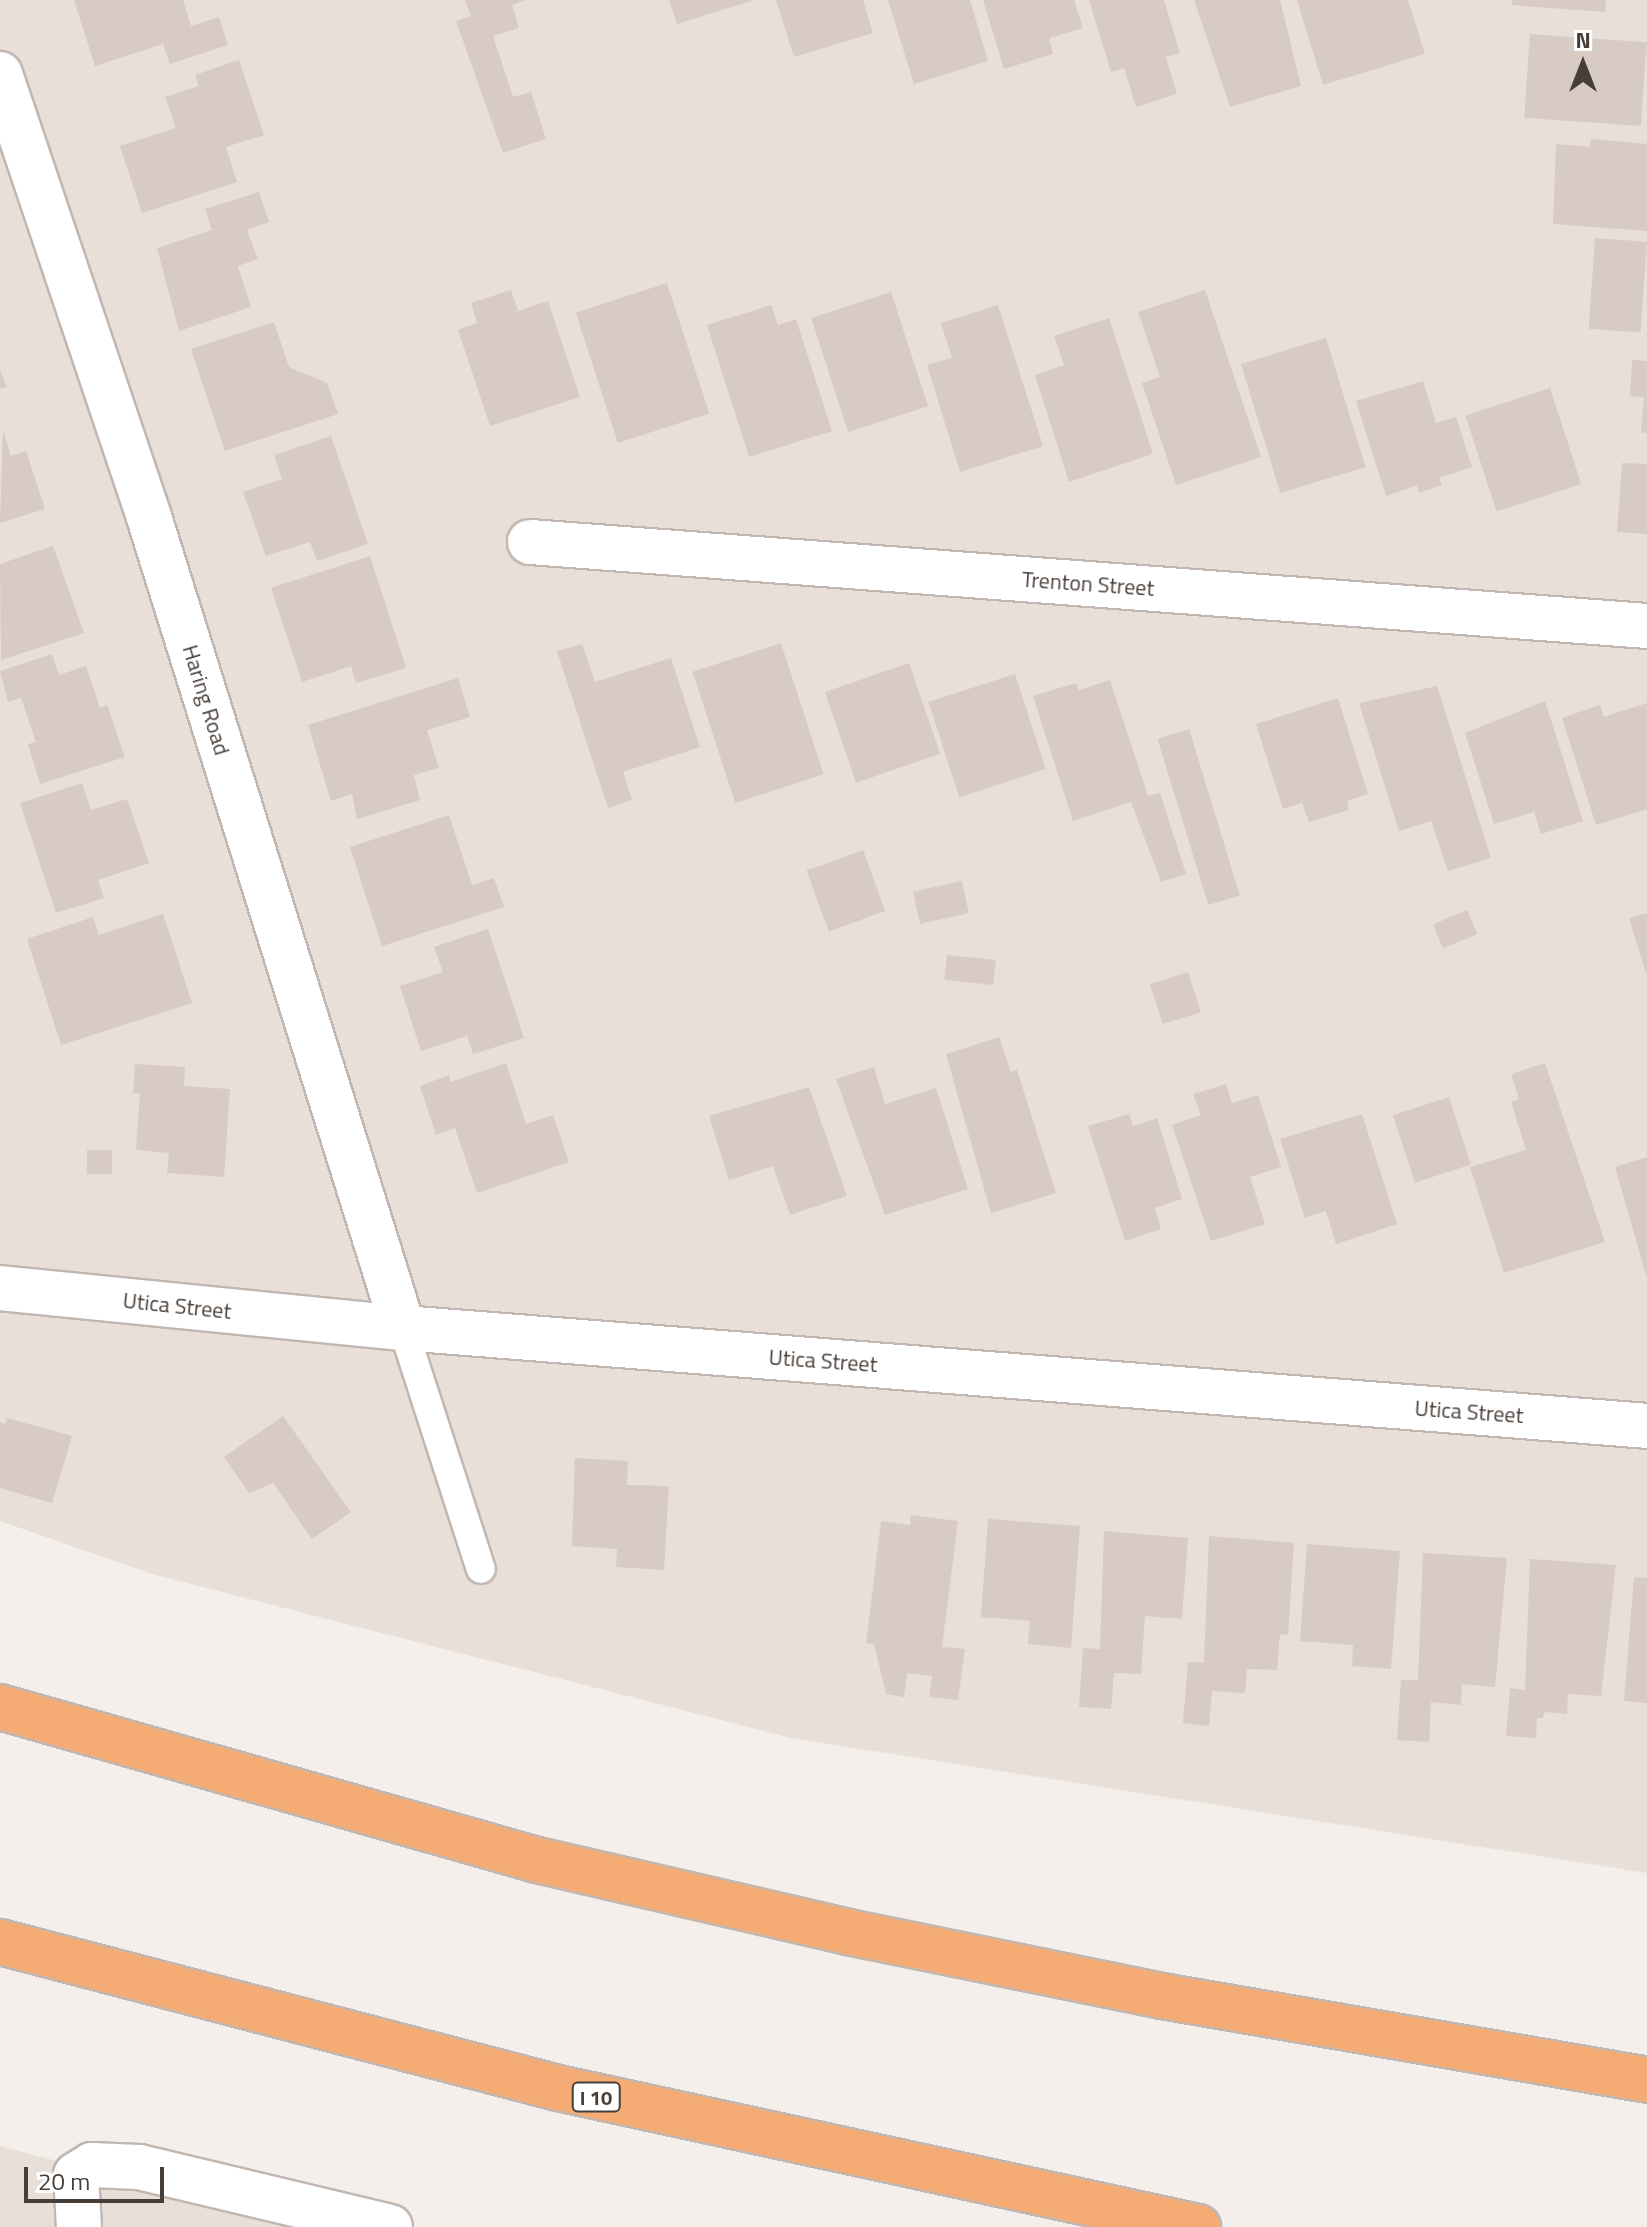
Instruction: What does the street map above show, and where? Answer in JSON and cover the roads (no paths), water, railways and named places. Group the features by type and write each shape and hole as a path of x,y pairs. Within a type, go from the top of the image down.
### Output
{"highway":[{"path":"0,1707 537,1860 848,1932 1162,1996 1647,2080"},
{"name":"I 10","path":"0,1942 545,2085 1198,2227"}],"street":[{"name":"Haring Road","path":"0,74 149,517 403,1328"},
{"name":"Trenton Street","path":"530,542 1647,626"},
{"name":"Utica Street","path":"0,1288 403,1328 1647,1426"},
{"path":"79,2227 76,2175 92,2165 139,2167 390,2227"}],"lane":[{"path":"403,1328 481,1569"}]}
